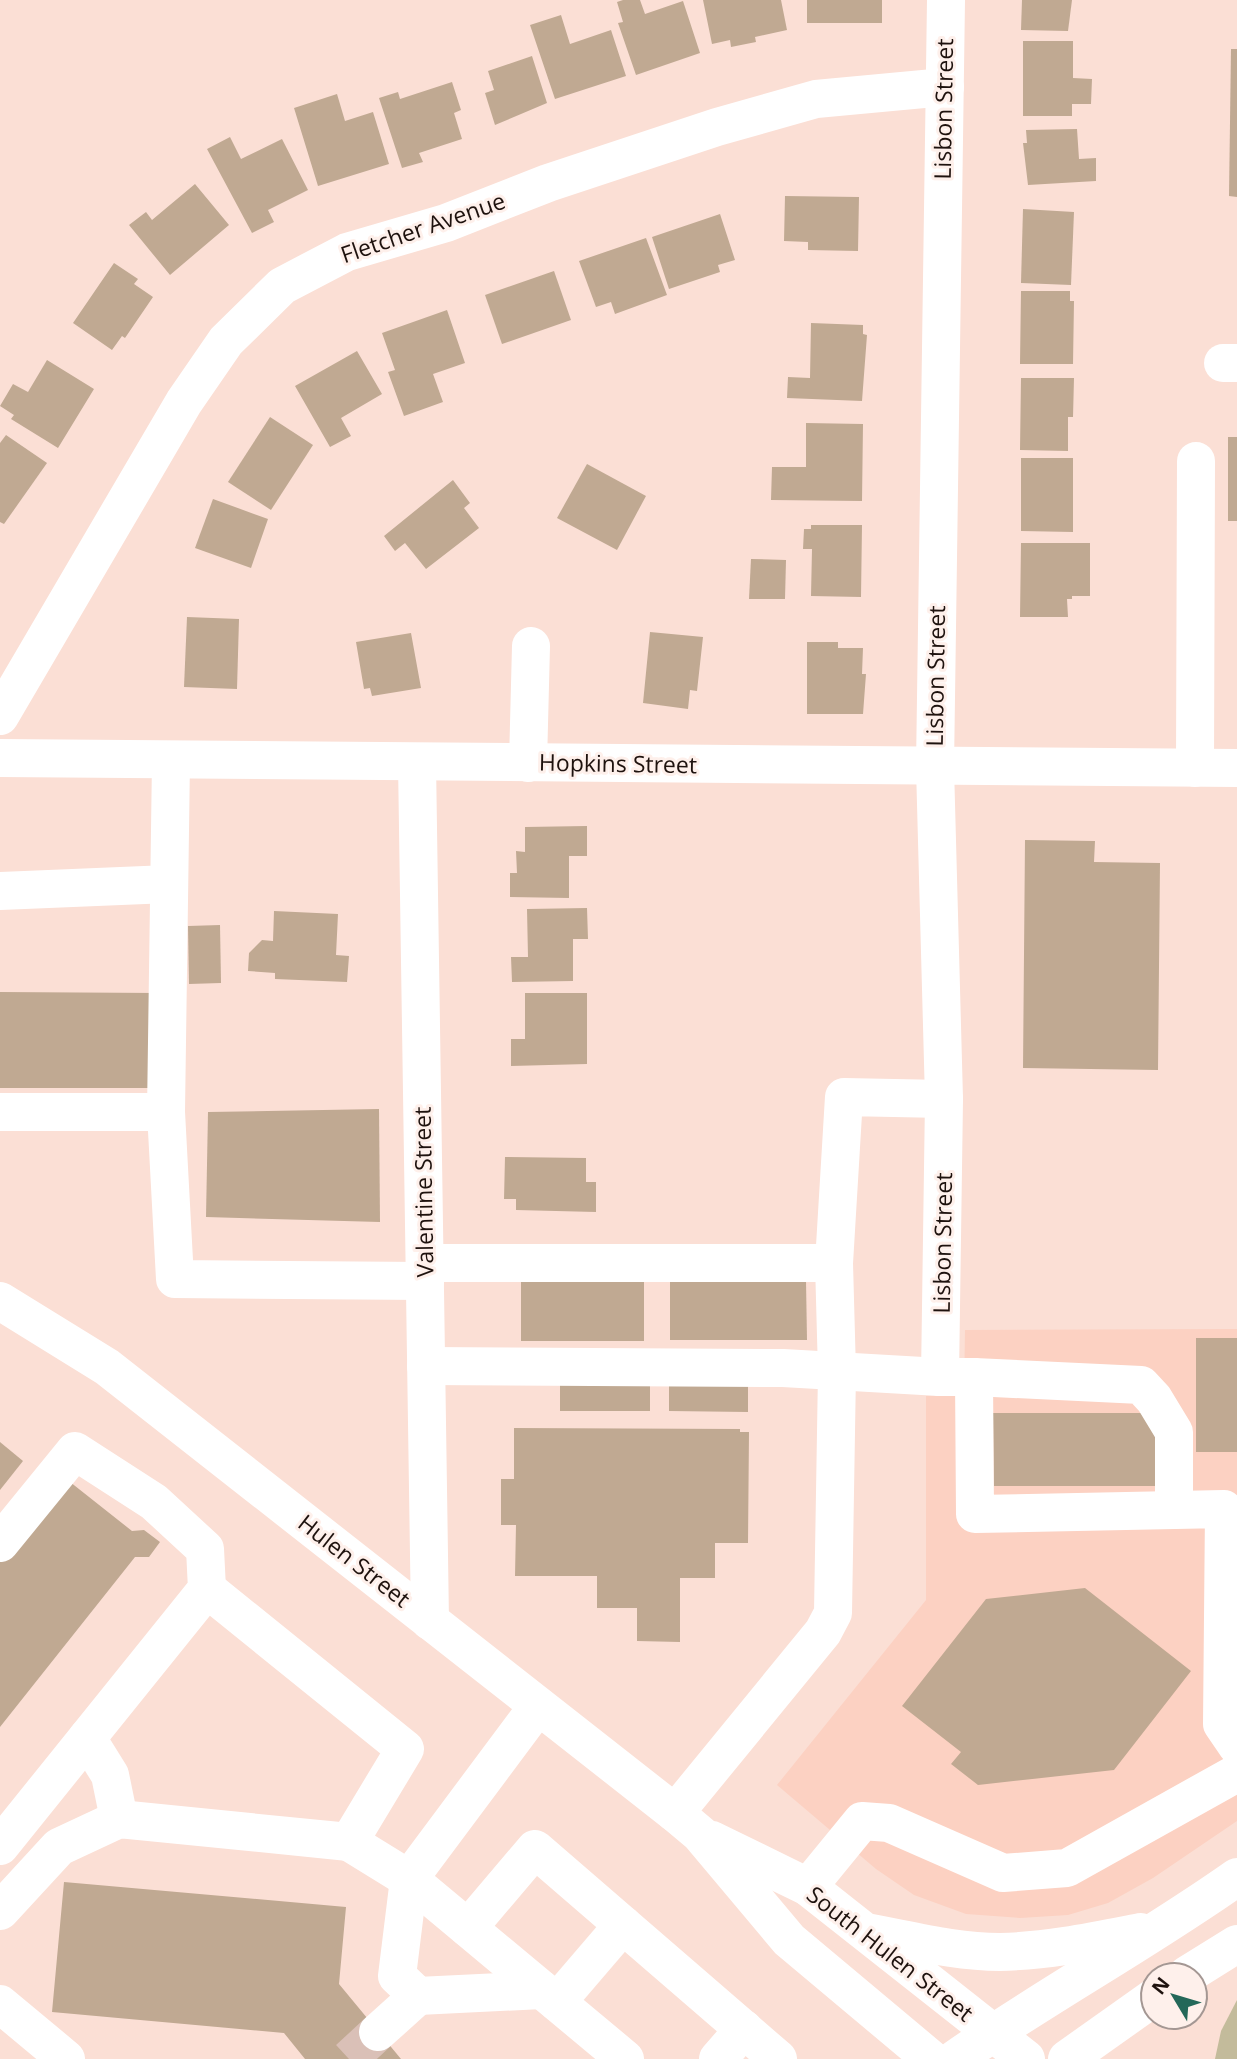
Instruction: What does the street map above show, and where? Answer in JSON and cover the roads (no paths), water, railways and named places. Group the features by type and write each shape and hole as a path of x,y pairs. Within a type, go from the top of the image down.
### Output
{"street":[{"name":"Lisbon Street","path":"946,0 935,767 952,1369 975,1514 1174,1510"},
{"name":"Fletcher Avenue","path":"0,716 184,402 226,341 282,286 347,251 446,223 548,183 717,127 816,99 944,87"},
{"path":"1195,768 1196,461"},
{"path":"528,763 531,646"},
{"name":"Hopkins Street","path":"0,758 1237,768"},
{"path":"171,760 166,1112 175,1279 834,1263"},
{"name":"Valentine Street","path":"417,762 430,1621"},
{"path":"0,891 169,884"},
{"path":"688,1824 823,1632 833,1613 837,1372 834,1263 844,1097 944,1099"},
{"path":"0,1112 166,1112"},
{"name":"Hulen Street","path":"0,1301 107,1367 688,1824"},
{"path":"426,1366 783,1368 837,1372 952,1369 1141,1385 1154,1399 1174,1432 1174,1510 1230,1507 1222,1724 1237,1746"},
{"path":"0,1543 75,1451 154,1502 205,1549 208,1589 0,1846"},
{"path":"208,1589 405,1749 349,1842"},
{"path":"418,1996 397,1976 409,1879 538,1706"},
{"path":"87,1738 110,1775 119,1819"},
{"path":"808,1887 862,1821 889,1823 1003,1873 1067,1868 1237,1773"},
{"path":"0,1911 59,1847 119,1819 349,1842 409,1879 625,2059"},
{"name":"South Hulen Street","path":"688,1824 808,1887 1026,2059"},
{"name":"South Hulen Street","path":"688,1824 789,1940 931,2059"},
{"path":"468,1928 535,1849 778,2059"},
{"path":"955,2059 992,2033 1167,1927 1237,1877"},
{"path":"378,2032 418,1996 549,1996 624,1925"},
{"path":"866,1933 969,1950 1001,1952 1071,1945 1167,1927"},
{"path":"1209,1961 1237,1944"},
{"path":"0,2004 66,2059"},
{"path":"1067,2059 1139,2008"},
{"path":"718,2059 744,2029"}],"tunnel":[{"path":"349,2059 378,2032"}]}
